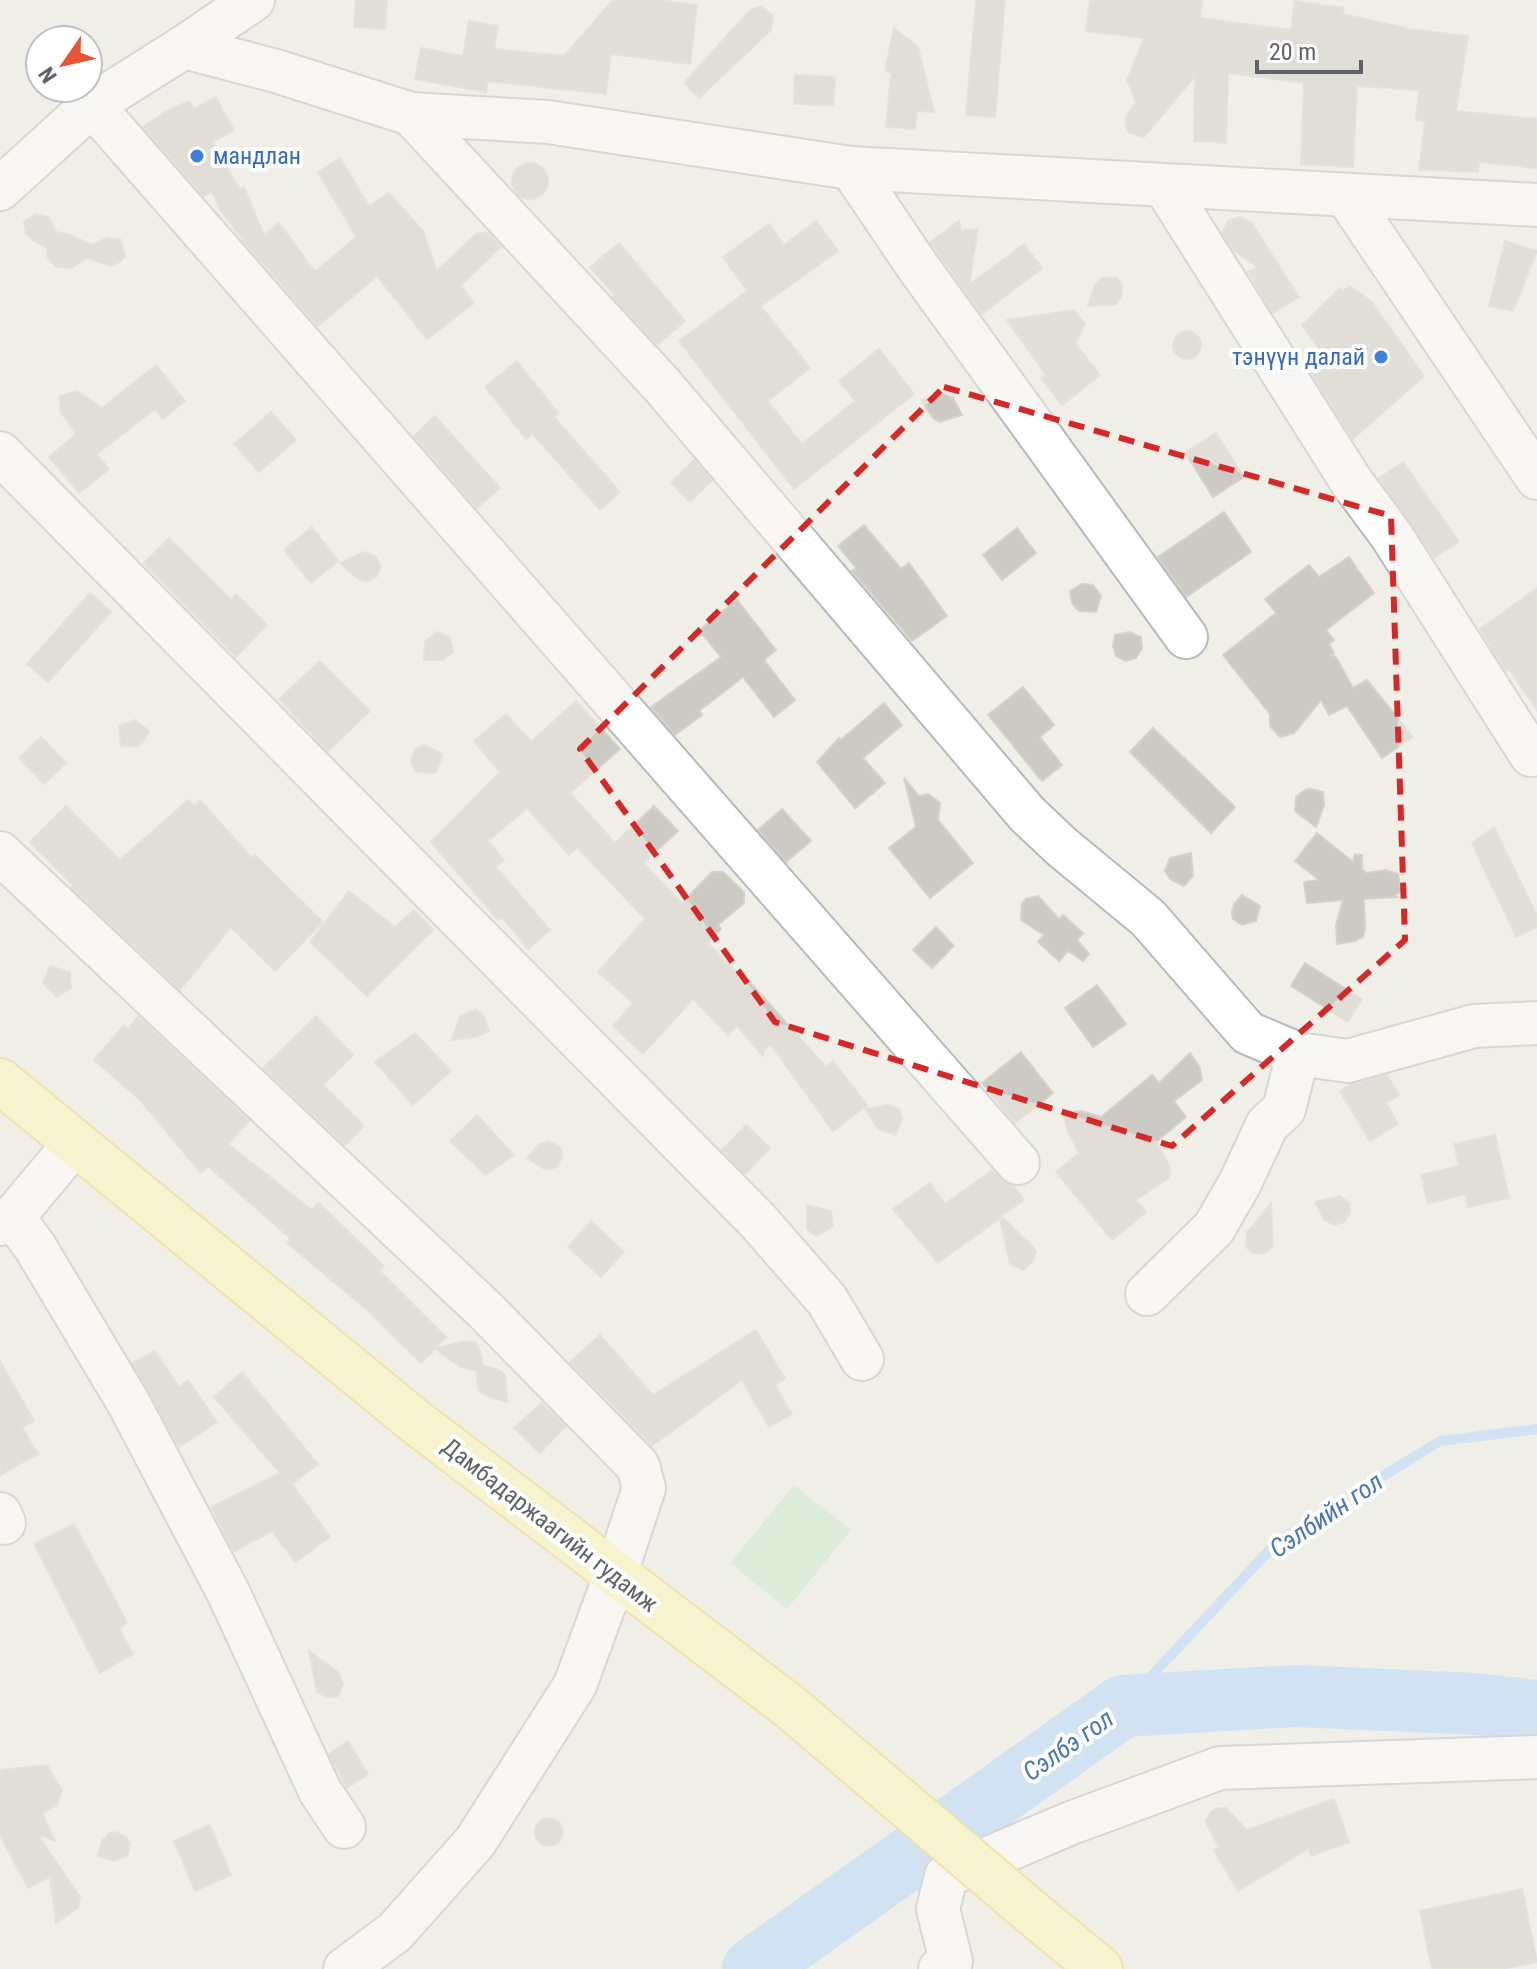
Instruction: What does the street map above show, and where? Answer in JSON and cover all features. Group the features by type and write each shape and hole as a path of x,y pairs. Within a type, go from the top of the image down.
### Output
{"main road":[{"name":"Дамбадаржаагийн гудамж","path":"0,1081 416,1422 789,1706 1100,1969"}],"street":[{"path":"0,189 92,105 253,0"},
{"path":"184,47 276,71 411,114 548,122 851,168 1537,205"},
{"path":"92,105 1018,1163"},
{"path":"411,114 661,384 1027,814 1148,918 1248,1033 1298,1054 1348,1061 1474,1026 1537,1023"},
{"path":"851,168 918,267 1186,637"},
{"path":"1164,185 1351,481 1391,535 1531,755"},
{"path":"1346,195 1537,478"},
{"path":"0,453 758,1221 827,1300 862,1359"},
{"path":"0,853 486,1311 638,1466 644,1488 575,1685 475,1842 395,1932 345,1969"},
{"path":"1147,1294 1214,1228 1240,1183 1267,1125 1284,1109 1298,1054"},
{"path":"75,1143 6,1220 35,1247 128,1402 228,1592 320,1791 344,1827"},
{"path":"940,1969 951,1961 938,1909 946,1876 1071,1823 1220,1768 1537,1757"}],"highlighted area":[{"path":"944,387 1391,516 1405,940 1172,1146 775,1022 580,749"}],"green space":[{"path":"794,1485 851,1530 787,1609 730,1563"}],"building":[{"path":"356,0 387,0 385,29 354,27"},
{"path":"613,0 660,0 697,5 690,64 611,54 606,94 488,81 486,92 415,79 421,48 463,56 469,21 498,26 494,49 564,56"},
{"path":"976,0 1005,0 995,117 966,115"},
{"path":"1090,0 1203,0 1200,18 1291,30 1295,1 1344,8 1343,14 1410,29 1468,36 1456,111 1537,119 1537,168 1479,162 1478,172 1419,170 1425,121 1416,120 1419,90 1357,86 1353,167 1301,164 1304,83 1228,73 1226,143 1194,141 1195,76 1144,137 1129,133 1126,117 1136,102 1127,80 1144,38 1086,31"},
{"path":"761,6 773,16 771,30 699,98 684,83 750,10"},
{"path":"894,28 918,47 934,112 917,111 915,129 886,127 891,73 885,71"},
{"path":"795,75 835,77 833,105 794,104"},
{"path":"216,97 234,130 212,142 240,189 244,187 264,235 279,223 315,272 356,237 318,172 340,158 369,206 389,193 423,231 437,271 477,233 488,233 501,247 461,285 474,303 427,339 377,276 318,326 245,243 220,209 212,191 204,196 143,127 189,101 194,109"},
{"path":"530,163 543,168 548,181 543,194 530,199 517,194 512,181 517,168"},
{"path":"35,214 49,217 56,232 71,235 91,245 107,238 121,240 125,256 111,266 87,258 72,268 56,267 48,258 46,247 26,233 24,222"},
{"path":"1239,217 1251,222 1299,297 1273,313 1248,272 1257,267 1233,250 1222,232 1229,220"},
{"path":"816,221 838,251 761,306 810,368 768,401 802,444 855,401 839,381 879,349 914,394 794,489 679,341 747,291 723,257 769,224 784,245"},
{"path":"959,221 961,230 978,229 969,285 1024,244 1042,268 982,314 930,242"},
{"path":"1505,241 1537,251 1513,311 1489,306"},
{"path":"619,243 685,321 657,345 590,267"},
{"path":"1104,277 1117,278 1122,286 1121,297 1116,304 1088,306 1095,284"},
{"path":"1350,286 1371,301 1424,376 1353,439 1308,368 1325,357 1302,325 1340,288 1342,291"},
{"path":"1074,310 1085,324 1075,343 1100,375 1062,405 1041,378 1046,375 1007,320"},
{"path":"1187,331 1197,335 1201,345 1197,355 1187,359 1177,355 1173,345 1177,335"},
{"path":"517,361 558,413 554,417 620,492 600,510 533,434 526,439 485,387"},
{"path":"156,365 185,401 163,419 155,409 97,454 109,469 79,493 49,457 76,434 60,411 60,396 77,391 102,408"},
{"path":"944,394 953,398 962,415 940,422 933,418 921,400"},
{"path":"271,412 296,440 259,472 234,444"},
{"path":"435,416 500,488 477,508 414,436"},
{"path":"1216,433 1244,477 1213,497 1185,452"},
{"path":"694,460 712,480 690,502 671,483"},
{"path":"1403,462 1459,542 1434,558 1379,478"},
{"path":"1224,512 1251,552 1186,597 1158,557"},
{"path":"864,525 901,569 909,563 947,616 912,641 852,571 856,568 838,546"},
{"path":"312,527 338,561 311,583 284,550"},
{"path":"1017,528 1036,553 1002,580 983,555"},
{"path":"169,538 231,600 236,594 267,625 236,657 144,563"},
{"path":"364,552 375,556 381,567 376,577 367,581 358,579 340,563"},
{"path":"1349,557 1374,593 1326,630 1334,640 1329,644 1334,653 1330,655 1336,657 1353,688 1367,680 1413,737 1382,758 1347,706 1329,715 1321,700 1294,733 1280,737 1270,726 1270,714 1223,655 1276,613 1265,599 1309,565 1319,577"},
{"path":"1082,584 1093,585 1101,596 1096,612 1079,611 1072,603 1070,591"},
{"path":"1537,588 1537,710 1509,669 1506,671 1480,629"},
{"path":"90,593 111,612 48,682 27,664"},
{"path":"737,600 776,650 764,660 795,700 774,717 743,677 699,711 702,715 675,735 651,707 721,657 699,630"},
{"path":"437,632 450,637 453,652 443,660 424,660 425,641"},
{"path":"1129,632 1141,637 1142,648 1136,658 1126,661 1116,656 1113,646 1115,635"},
{"path":"320,661 370,711 328,751 279,699"},
{"path":"1023,687 1054,725 1040,737 1062,765 1042,781 988,715"},
{"path":"576,701 620,749 570,793 615,843 654,806 678,831 643,863 682,903 712,872 723,872 744,892 744,903 718,925 721,929 708,943 746,982 748,980 826,1067 833,1061 867,1105 833,1131 771,1045 764,1049 763,1056 737,1026 728,1035 693,999 643,1054 613,1026 633,1003 598,972 645,919 577,847 569,855 527,808 488,841 504,860 496,867 550,930 528,949 502,917 498,920 431,842 500,772 474,741 506,714 531,742"},
{"path":"884,703 902,725 863,758 885,783 855,808 817,762 839,738 841,740"},
{"path":"135,720 149,731 136,747 121,746 119,726"},
{"path":"1153,728 1235,807 1211,833 1130,752"},
{"path":"41,737 66,763 44,784 19,758"},
{"path":"424,745 443,754 435,774 415,771 412,764 415,749"},
{"path":"904,778 919,796 929,794 940,803 938,820 973,863 930,898 889,848 916,827"},
{"path":"1310,789 1323,792 1324,805 1316,827 1295,811 1296,797"},
{"path":"188,800 194,806 200,800 252,858 255,855 323,922 275,971 231,927 180,990 72,888 74,886 30,842 66,806 120,860"},
{"path":"782,809 811,841 786,862 758,830"},
{"path":"1494,827 1537,915 1537,927 1516,937 1472,843"},
{"path":"1317,833 1353,862 1355,854 1362,855 1362,869 1367,873 1386,870 1398,874 1401,892 1394,895 1397,897 1364,899 1365,928 1363,937 1355,941 1337,944 1336,925 1343,900 1307,903 1304,882 1319,880 1295,861"},
{"path":"1191,853 1193,876 1184,886 1170,879 1165,871 1170,858"},
{"path":"349,891 395,927 414,910 433,930 367,996 310,942"},
{"path":"1242,895 1260,906 1256,921 1242,925 1233,919 1232,912"},
{"path":"1038,896 1059,919 1063,915 1083,933 1077,940 1089,954 1083,961 1068,951 1059,961 1038,942 1044,935 1021,920 1022,904 1026,899"},
{"path":"936,927 954,946 932,968 913,950"},
{"path":"1305,963 1362,999 1348,1022 1291,986"},
{"path":"50,966 70,972 71,988 57,997 43,983"},
{"path":"1097,985 1126,1024 1093,1047 1065,1008"},
{"path":"476,1009 483,1015 489,1031 476,1037 451,1040 461,1016"},
{"path":"138,1016 249,1121 228,1144 312,1210 318,1202 384,1266 380,1271 446,1337 436,1348 475,1342 483,1365 505,1375 507,1402 478,1390 477,1371 461,1367 435,1349 421,1363 366,1309 287,1243 290,1238 208,1166 201,1173 140,1100 94,1060 124,1025 128,1029"},
{"path":"316,1016 353,1055 323,1085 364,1126 345,1145 263,1068"},
{"path":"415,1033 451,1071 413,1105 375,1062"},
{"path":"1021,1052 1053,1093 1015,1123 982,1083"},
{"path":"1190,1053 1200,1068 1202,1080 1174,1101 1186,1117 1156,1142 1170,1167 1169,1178 1136,1200 1146,1212 1112,1240 1056,1172 1079,1153 1067,1130 1063,1113 1081,1111 1101,1117 1152,1075 1159,1083"},
{"path":"1387,1075 1399,1095 1386,1103 1398,1124 1370,1141 1340,1091 1352,1084"},
{"path":"887,1105 899,1109 902,1120 895,1135 878,1129 865,1109"},
{"path":"477,1115 514,1155 486,1175 450,1141"},
{"path":"746,1125 770,1148 745,1174 722,1150"},
{"path":"1495,1135 1509,1198 1468,1207 1465,1194 1428,1204 1421,1175 1459,1166 1454,1144"},
{"path":"549,1141 561,1148 562,1157 557,1167 546,1170 527,1158 539,1144"},
{"path":"992,1170 1014,1186 1024,1200 1001,1216 1032,1246 1036,1252 1033,1261 1023,1270 1010,1264 1000,1218 938,1263 893,1209 930,1183 945,1204"},
{"path":"1340,1196 1349,1203 1350,1212 1345,1222 1334,1225 1324,1220 1315,1202"},
{"path":"1271,1203 1273,1246 1264,1254 1253,1253 1246,1247 1247,1233"},
{"path":"807,1205 831,1211 833,1226 817,1236 807,1229"},
{"path":"591,1221 624,1252 601,1277 568,1247"},
{"path":"756,1330 785,1379 775,1385 792,1414 769,1427 742,1380 652,1446 570,1362 600,1335 653,1395"},
{"path":"155,1351 179,1387 188,1380 217,1422 179,1447 132,1363"},
{"path":"0,1361 34,1421 22,1427 38,1454 0,1475"},
{"path":"242,1372 318,1464 292,1484 330,1537 295,1562 272,1531 234,1552 211,1507 280,1473 214,1397"},
{"path":"541,1403 566,1426 540,1453 514,1428"},
{"path":"74,1524 127,1622 119,1629 133,1654 100,1673 34,1544"},
{"path":"309,1651 339,1673 343,1684 338,1696 327,1697 317,1692"},
{"path":"348,1741 368,1774 347,1788 329,1754"},
{"path":"47,1765 62,1790 57,1805 42,1814 55,1841 38,1835 80,1897 78,1908 56,1923 50,1877 28,1888 0,1835 0,1770"},
{"path":"1334,1799 1349,1842 1311,1856 1308,1849 1238,1891 1214,1850 1219,1847 1205,1821 1211,1812 1226,1808 1247,1830"},
{"path":"549,1818 559,1822 563,1832 559,1842 549,1846 539,1842 535,1832 539,1822"},
{"path":"210,1825 231,1875 195,1891 174,1841"},
{"path":"116,1832 126,1837 130,1844 127,1856 114,1861 98,1856 102,1840"},
{"path":"1522,1889 1537,1962 1502,1969 1432,1969 1420,1911"}],"waterway":[{"name":"Сэлбийн гол","path":"1123,1706 1278,1541 1440,1441 1537,1429"},
{"name":"Сэлбэ гол","path":"753,1969 1123,1706 1296,1696 1476,1704 1537,1711"}],"place":[{"name":"мандлан","path":"197,156"},
{"name":"тэнүүн далай","path":"1381,357"}]}
